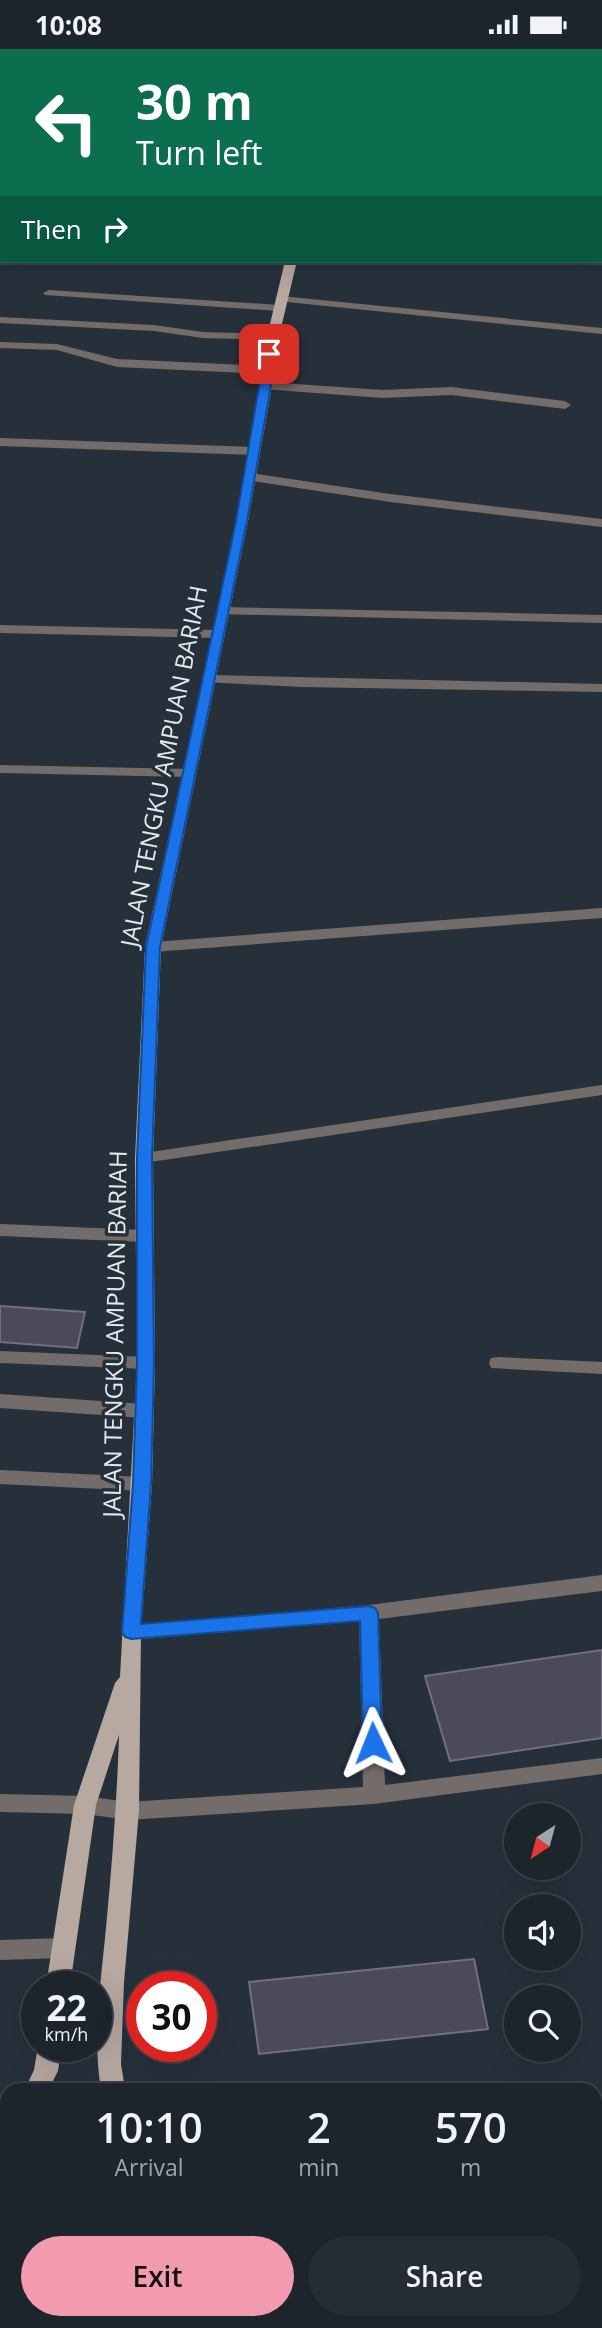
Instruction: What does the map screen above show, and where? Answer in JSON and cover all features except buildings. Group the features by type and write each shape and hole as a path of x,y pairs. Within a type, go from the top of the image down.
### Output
{"main road":[{"name":"JALAN TENGKU AMPUAN BARIAH","path":"112,2083 108,2064 112,1982 128,1811 131,1632 142,1484 146,1363 144,1158 153,947 250,477 272,337 290,263"},
{"name":"JALAN TENGKU AMPUAN BARIAH","path":"60,1971 85,1805 131,1666"},
{"path":"40,2083 47,2062"}],"street":[{"path":"49,293 280,304 602,331"},
{"path":"0,320 154,328 198,351 265,378 383,394 451,391 565,405"},
{"path":"0,345 57,347 117,363 272,337"},
{"path":"0,442 254,451"},
{"path":"250,477 390,498 602,523"},
{"path":"222,611 602,619"},
{"path":"0,629 217,634"},
{"path":"208,679 314,684 602,688"},
{"path":"0,769 189,773"},
{"path":"153,947 602,913"},
{"path":"144,1158 602,1090"},
{"path":"0,1230 144,1236"},
{"path":"0,1357 146,1363"},
{"path":"498,1363 602,1368"},
{"path":"0,1401 144,1411"},
{"path":"0,1477 142,1484"},
{"path":"131,1632 369,1613 602,1583"},
{"path":"369,1613 374,1795"},
{"path":"0,1803 85,1805 128,1811 374,1795 602,1766"},
{"path":"0,1950 63,1948"}],"route":[{"path":"269,354 265,370 266,386 242,521 153,947 144,1158 146,1363 142,1484 131,1632 369,1613 373,1743"}]}
